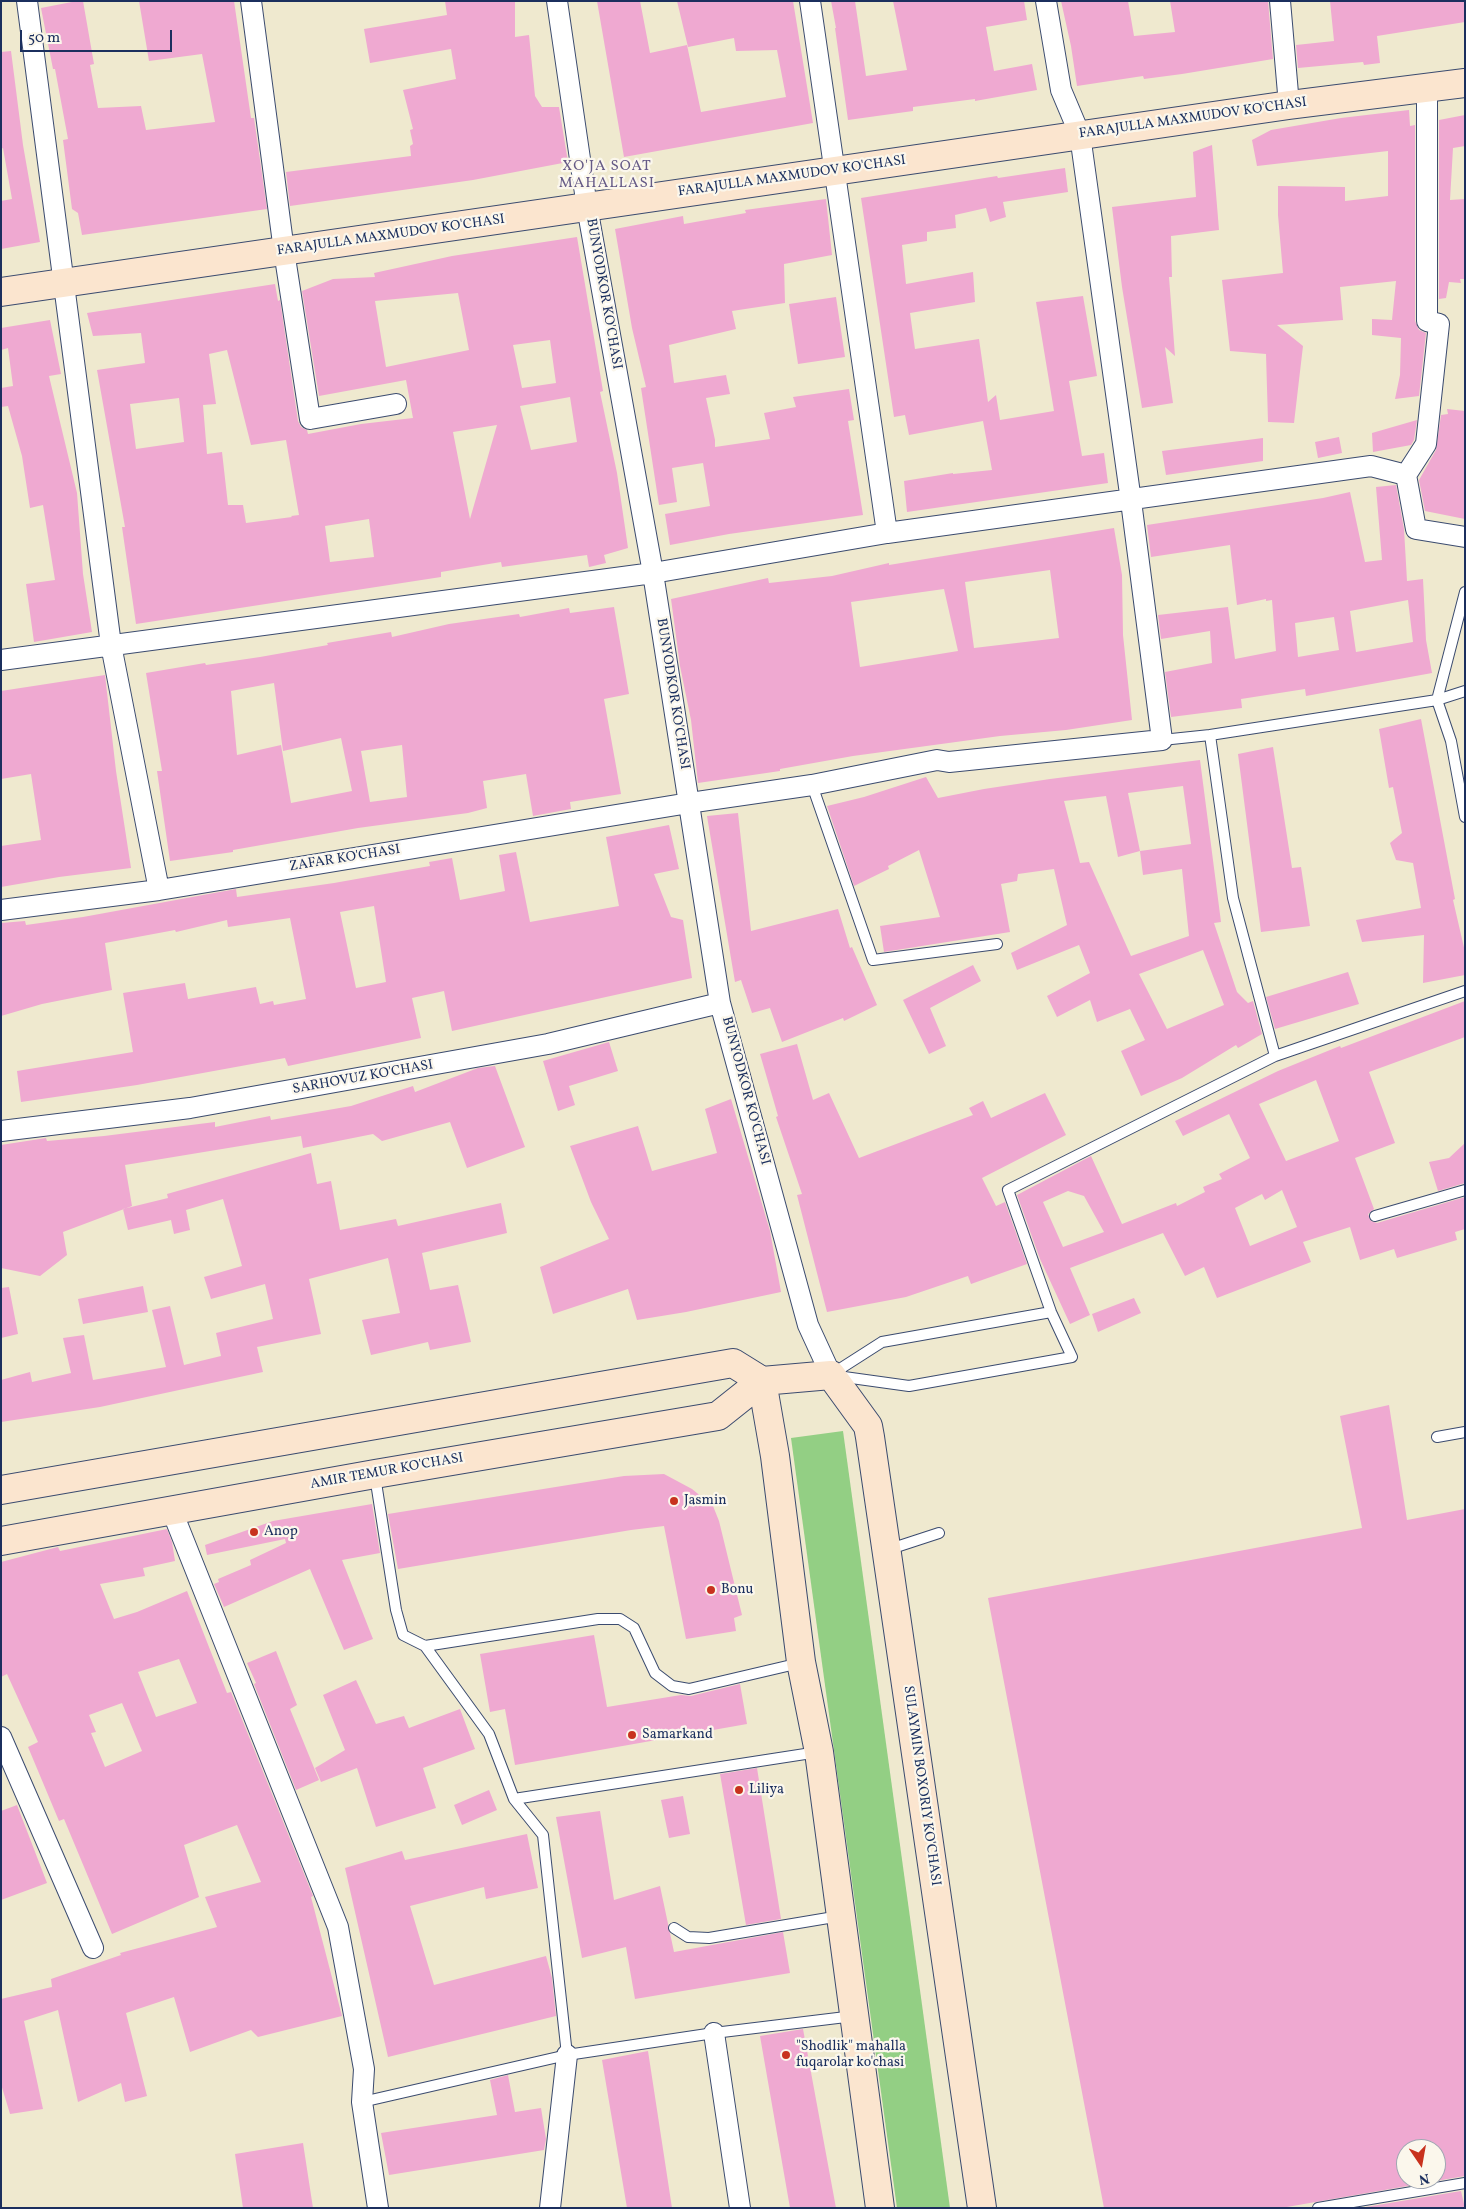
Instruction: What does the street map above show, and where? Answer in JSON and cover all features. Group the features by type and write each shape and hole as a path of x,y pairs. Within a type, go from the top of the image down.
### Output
{"main road":[{"name":"FARAJULLA MAXMUDOV KO'CHASI","path":"1,292 1290,105 1465,83"},
{"path":"1,1490 733,1363 762,1380 831,1375"},
{"name":"SULAYMIN BOXORIY KO'CHASI","path":"831,1375 868,1426 982,2208"},
{"path":"762,1380 775,1456 801,1662 819,1752 880,2208"},
{"name":"AMIR TEMUR KO'CHASI","path":"1,1541 375,1474 718,1416 762,1380"}],"street":[{"path":"27,1 65,283 110,645 159,890"},
{"path":"251,1 284,251 310,419 396,404"},
{"name":"BUNYODKOR KO'CHASI","path":"557,1 587,207 653,573 720,1003 808,1325 831,1375"},
{"path":"810,1 836,170 887,533"},
{"path":"1046,1 1061,90 1080,135 1132,501 1162,740"},
{"path":"1280,1 1290,105"},
{"path":"1427,88 1427,321 1439,324 1426,444 1406,475 1416,529 1465,537"},
{"path":"1,660 653,573 887,533 1132,501 1371,466 1406,475"},
{"name":"ZAFAR KO'CHASI","path":"1,910 159,890 689,803 812,785 937,760 949,762 1162,740"},
{"name":"SARHOVUZ KO'CHASI","path":"1,1131 190,1108 548,1044 720,1003"},
{"path":"172,1511 338,1927 364,2069 362,2102 378,2208"},
{"path":"1,1737 93,1948"},
{"path":"714,2033 740,2208"},
{"path":"550,2208 567,2055"}],"lane":[{"path":"1465,592 1437,700 1452,741 1465,817"},
{"path":"1162,740 1210,735 1437,700 1465,691"},
{"path":"1210,735 1233,898 1274,1056"},
{"path":"812,785 873,960 996,944"},
{"path":"831,1375 909,1386 1072,1357 1051,1312 1008,1190 1274,1056 1465,991"},
{"path":"1374,1216 1465,1190"},
{"path":"831,1375 882,1342 1051,1312"},
{"path":"1437,1437 1465,1432"},
{"path":"375,1474 396,1610 404,1635 425,1646 489,1734 514,1799 543,1836 567,2055"},
{"path":"886,1550 939,1533"},
{"path":"425,1646 598,1619 620,1619 634,1628 655,1673 672,1686 689,1689 801,1662"},
{"path":"514,1799 819,1752"},
{"path":"674,1928 688,1937 709,1938 841,1916"},
{"path":"362,2102 567,2055 714,2033 855,2016"},
{"path":"1318,2208 1465,2183"}],"green space":[{"path":"843,1431 950,2208 897,2208 791,1438"}],"building":[{"path":"83,1 94,64 90,65 98,108 141,106 146,130 215,122 202,54 149,61 139,1 234,1 251,118 254,118 267,209 82,235 78,213 72,209 63,140 68,139 41,8"},
{"path":"445,1 515,1 515,37 529,35 535,96 542,107 559,107 568,162 473,180 290,206 286,172 411,156 410,146 413,144 410,130 413,129 403,90 456,79 451,49 370,63 364,29 447,15"},
{"path":"597,1 640,1 650,53 687,45 701,112 786,97 777,50 736,51 734,38 688,47 677,1 793,1 813,123 624,157"},
{"path":"831,1 855,1 866,76 907,70 893,1 1024,1 1027,20 986,27 994,71 1032,64 1037,90 975,101 975,99 913,107 913,111 848,120"},
{"path":"1061,1 1128,1 1134,36 1175,32 1170,1 1268,1 1273,59 1182,74 1144,79 1143,76 1077,86 1071,46"},
{"path":"1330,1 1465,1 1465,22 1377,36 1380,63 1364,65 1363,62 1298,68 1296,45 1334,41"},
{"path":"11,51 23,145 40,242 1,249 1,201 12,199 3,148 1,149 1,52"},
{"path":"1409,110 1410,126 1415,125 1415,321 1419,330 1426,333 1419,396 1395,399 1400,375 1401,338 1372,335 1372,319 1392,320 1396,281 1340,287 1343,320 1277,325 1303,346 1294,423 1268,422 1266,354 1230,351 1222,280 1283,273 1278,215 1278,186 1345,187 1345,201 1388,196 1388,151 1257,166 1252,140 1271,130 1341,118"},
{"path":"1465,115 1465,146 1453,148 1450,200 1465,199 1465,279 1460,279 1461,283 1449,282 1446,298 1439,299 1439,120"},
{"path":"1212,145 1219,230 1171,236 1172,277 1169,277 1175,356 1165,347 1173,403 1142,408 1122,287 1112,207 1196,197 1193,152"},
{"path":"1065,168 1068,192 1003,202 1006,217 990,222 986,208 955,215 956,228 927,232 927,241 902,245 906,284 973,272 975,302 910,313 915,349 979,339 988,402 996,395 1000,420 1054,411 1036,302 1083,296 1097,376 1069,381 1082,456 1104,453 1108,483 907,512 904,481 953,473 992,470 983,421 909,435 905,415 894,417 861,198 997,176 998,178"},
{"path":"826,199 832,255 784,264 785,303 732,311 736,329 669,345 674,383 726,375 730,394 706,398 715,447 770,439 764,413 796,407 793,397 849,389 854,420 848,421 863,515 729,534 670,545 665,514 710,506 703,463 672,468 677,502 659,505 641,388 646,387 632,328 615,229 683,216 684,224 746,213 745,210"},
{"path":"577,237 603,391 600,392 617,473 628,548 604,555 606,563 589,567 587,555 502,567 501,562 441,572 441,577 136,624 122,527 125,527 97,370 145,363 141,333 93,336 87,313 275,284 278,301 280,300 298,421 301,427 307,430 308,434 361,424 413,418 406,380 319,396 302,291 333,279 375,277 374,273 452,256","holes":["458,293 469,350 386,367 375,301","550,340 556,383 522,388 513,345","227,350 251,445 286,440 299,515 246,523 243,505 228,505 222,452 207,454 203,405 216,404 209,354","570,397 577,442 531,450 520,406","179,398 184,442 136,449 130,404","497,425 470,519 453,432","369,519 374,557 330,562 325,526"]},
{"path":"836,297 845,357 798,364 789,304"},
{"path":"50,320 61,374 49,376 77,493 83,574 92,632 34,642 26,584 55,580 43,505 30,508 22,456 8,406 1,407 1,388 13,386 8,348 1,350 1,328"},
{"path":"1447,409 1465,411 1465,519 1425,511 1419,480 1436,450 1441,415 1448,414"},
{"path":"1417,420 1414,440 1411,445 1373,452 1372,433"},
{"path":"1339,437 1342,453 1318,458 1315,442"},
{"path":"1263,438 1263,461 1166,475 1162,451"},
{"path":"1396,485 1404,529 1407,581 1423,579 1426,640 1432,673 1306,696 1305,689 1241,699 1242,708 1171,717 1165,672 1212,663 1210,631 1161,639 1158,615 1228,607 1235,659 1276,651 1272,600 1266,601 1266,599 1237,605 1230,545 1151,557 1147,525 1323,498 1350,492 1365,562 1382,560 1376,487","holes":["1408,600 1413,642 1356,652 1350,611","1334,617 1339,650 1298,657 1295,623"]},
{"path":"1114,528 1122,575 1123,635 1132,720 853,756 780,769 780,771 698,783 691,720 680,666 671,599 768,578 769,583 832,576 889,563 889,565","holes":["1050,570 1059,638 974,648 965,582","944,589 958,651 860,667 851,602"]},
{"path":"614,607 629,694 604,699 621,794 570,802 571,809 533,816 526,774 483,781 487,808 468,813 358,828 233,850 233,852 170,861 157,771 162,771 146,673 205,663 206,665 260,657 391,632 392,637 449,624 519,614 520,617 569,608 570,613","holes":["274,683 283,751 341,738 352,791 291,803 281,745 237,755 231,691","402,745 407,797 370,802 361,751"]},
{"path":"105,675 116,771 131,868 59,877 1,887 1,846 41,840 31,774 1,779 1,691"},
{"path":"1421,719 1455,899 1453,900 1465,952 1465,975 1423,983 1424,935 1362,942 1356,920 1421,908 1413,863 1396,860 1390,843 1402,833 1393,787 1389,788 1379,729"},
{"path":"1273,747 1292,868 1301,867 1310,926 1261,932 1238,754"},
{"path":"1200,760 1221,922 1214,923 1237,992 1248,1003 1253,1001 1262,1034 1238,1048 1236,1045 1182,1078 1141,1096 1121,1051 1145,1040 1130,1009 1097,1022 1090,1000 1057,1017 1047,996 1090,973 1079,945 1017,970 1011,953 1067,925 1054,869 1018,874 1017,881 1001,884 1010,932 884,952 880,926 940,917 919,850 888,866 889,869 854,886 827,806 864,797 926,777 938,798 1050,779","holes":["1183,786 1191,844 1140,851 1128,793","1106,796 1118,857 1140,851 1143,875 1182,869 1189,936 1131,956 1089,862 1080,863 1064,801","1203,950 1224,1005 1167,1029 1139,974"]},
{"path":"738,813 751,931 838,909 850,948 852,947 877,1005 844,1021 843,1018 782,1042 770,1008 752,1013 741,980 735,982 707,816"},
{"path":"669,825 679,869 654,874 671,917 683,920 692,978 452,1031 444,991 412,998 421,1038 288,1066 285,1058 137,1085 21,1102 17,1071 133,1052 123,993 185,983 188,999 256,987 260,1004 273,1001 274,1005 306,999 290,918 228,927 227,920 176,932 175,930 105,943 112,990 42,1004 1,1016 1,923 25,921 26,925 83,917 236,889 237,897 334,883 430,866 429,862 452,858 460,900 505,891 499,855 516,852 530,922 619,906 606,837","holes":["374,906 386,982 356,988 340,912"]},
{"path":"973,965 981,981 930,1008 946,1046 929,1054 903,1000"},
{"path":"1348,972 1359,1004 1275,1029 1266,997"},
{"path":"1465,1001 1465,1037 1369,1072 1395,1143 1355,1158 1374,1209 1368,1214 1371,1221 1377,1223 1465,1197 1465,1229 1455,1232 1457,1240 1397,1258 1394,1249 1360,1260 1350,1227 1303,1242 1311,1262 1217,1298 1204,1267 1185,1276 1163,1233 1070,1268 1090,1315 1070,1324 1040,1259 1017,1195 1091,1156 1122,1224 1176,1203 1177,1206 1205,1192 1203,1187 1222,1179 1219,1174 1250,1158 1229,1114 1183,1136 1175,1121 1278,1071 1340,1046 1341,1048","holes":["1316,1080 1339,1141 1286,1161 1259,1104","1282,1190 1297,1227 1250,1246 1235,1208 1262,1194 1265,1200","1068,1191 1084,1196 1104,1232 1063,1247 1043,1202"]},
{"path":"609,1042 618,1071 569,1086 575,1105 558,1111 543,1061"},
{"path":"797,1044 813,1100 829,1093 859,1158 973,1115 969,1108 983,1101 991,1118 1045,1093 1066,1135 982,1178 996,1206 1005,1202 1027,1264 971,1284 968,1276 906,1297 827,1312 797,1195 802,1194 776,1117 778,1116 760,1054"},
{"path":"495,1066 525,1147 467,1168 450,1122 382,1141 373,1134 303,1148 301,1136 125,1165 132,1206 63,1232 67,1255 40,1276 1,1268 1,1145 46,1138 47,1141 104,1136 215,1122 215,1127 270,1116 271,1120 351,1106 413,1086 415,1092 478,1068"},
{"path":"731,1099 770,1231 781,1292 637,1320 628,1289 553,1314 540,1267 609,1239 591,1202 570,1146 638,1126 652,1171 717,1153 705,1109"},
{"path":"1465,1143 1465,1183 1438,1191 1429,1162 1449,1158"},
{"path":"311,1153 317,1184 331,1181 340,1230 396,1219 398,1226 501,1203 507,1233 422,1253 430,1290 458,1285 471,1342 430,1350 428,1342 371,1355 362,1320 400,1313 388,1258 309,1279 321,1334 257,1347 263,1372 100,1407 1,1422 1,1380 30,1372 32,1382 71,1373 63,1338 84,1335 93,1380 166,1367 152,1310 170,1306 184,1365 221,1356 216,1333 273,1319 265,1284 211,1299 204,1277 242,1266 223,1199 186,1210 190,1230 174,1234 171,1220 128,1230 123,1209 168,1198 167,1194"},
{"path":"143,1286 148,1312 83,1324 78,1299"},
{"path":"9,1287 18,1334 1,1338 1,1288"},
{"path":"1134,1298 1141,1313 1098,1332 1092,1314"},
{"path":"1389,1405 1407,1520 1465,1509 1465,2176 1446,2179 1446,2139 1396,2139 1396,2188 1281,2208 1104,2208 988,1598 1362,1528 1340,1416"},
{"path":"664,1474 692,1489 713,1506 719,1521 742,1615 734,1618 736,1631 686,1639 664,1526 398,1569 388,1514 624,1476"},
{"path":"372,1504 380,1553 342,1560 373,1639 344,1650 310,1569 224,1607 214,1584 219,1582 218,1579 251,1565 250,1560 286,1543 285,1539 207,1555 205,1545 273,1521"},
{"path":"167,1529 172,1542 175,1561 143,1568 145,1576 100,1584 114,1619 137,1612 187,1591 227,1693 231,1692 313,1896 311,1897 342,2016 258,2037 251,2030 190,2052 174,1997 126,2013 147,2096 125,2102 121,2083 78,2102 58,2010 24,2021 43,2109 10,2114 1,2084 1,1999 52,1987 51,1979 121,1955 120,1953 217,1927 205,1897 261,1882 237,1825 184,1845 199,1897 112,1934 64,1819 59,1821 28,1747 38,1742 7,1674 1,1677 1,1562 58,1547 60,1551","holes":["179,1659 197,1703 156,1717 138,1672","122,1703 142,1751 105,1767 91,1733 96,1732 89,1715"]},
{"path":"594,1635 607,1707 681,1695 691,1696 740,1684 747,1724 515,1765 505,1709 490,1712 480,1654"},
{"path":"276,1651 297,1705 290,1709 319,1780 296,1790 247,1663"},
{"path":"356,1680 376,1724 404,1716 409,1728 460,1709 475,1749 423,1768 436,1808 376,1827 357,1768 321,1782 315,1768 345,1750 323,1695"},
{"path":"757,1768 781,1919 746,1925 720,1774"},
{"path":"489,1790 497,1810 462,1825 454,1805"},
{"path":"683,1796 690,1834 669,1838 661,1800"},
{"path":"17,1805 47,1883 1,1900 1,1811"},
{"path":"600,1811 614,1900 660,1886 674,1952 783,1932 790,1973 635,1999 626,1947 582,1958 556,1817"},
{"path":"527,1834 538,1888 486,1899 484,1887 410,1906 434,1985 546,1956 552,1978 556,2016 388,2057 345,1868 402,1851 405,1860"},
{"path":"803,2029 836,2208 790,2208 760,2036"},
{"path":"648,2051 672,2208 627,2208 602,2060"},
{"path":"508,2075 515,2112 541,2108 546,2139 544,2150 389,2175 381,2133 497,2115 490,2080"},
{"path":"303,2143 313,2208 243,2208 235,2154"},
{"path":"1461,2191 1465,2208 1360,2208"}],"place":[{"name":"Jasmin","path":"674,1501"},
{"name":"Anop","path":"254,1532"},
{"name":"Bonu","path":"711,1590"},
{"name":"Samarkand","path":"632,1735"},
{"name":"Liliya","path":"739,1790"},
{"name":"\"Shodlik\" mahalla fuqarolar ko'chasi","path":"786,2055"}],"district":[{"name":"XO'JA SOAT MAHALLASI","path":"607,176"}]}
